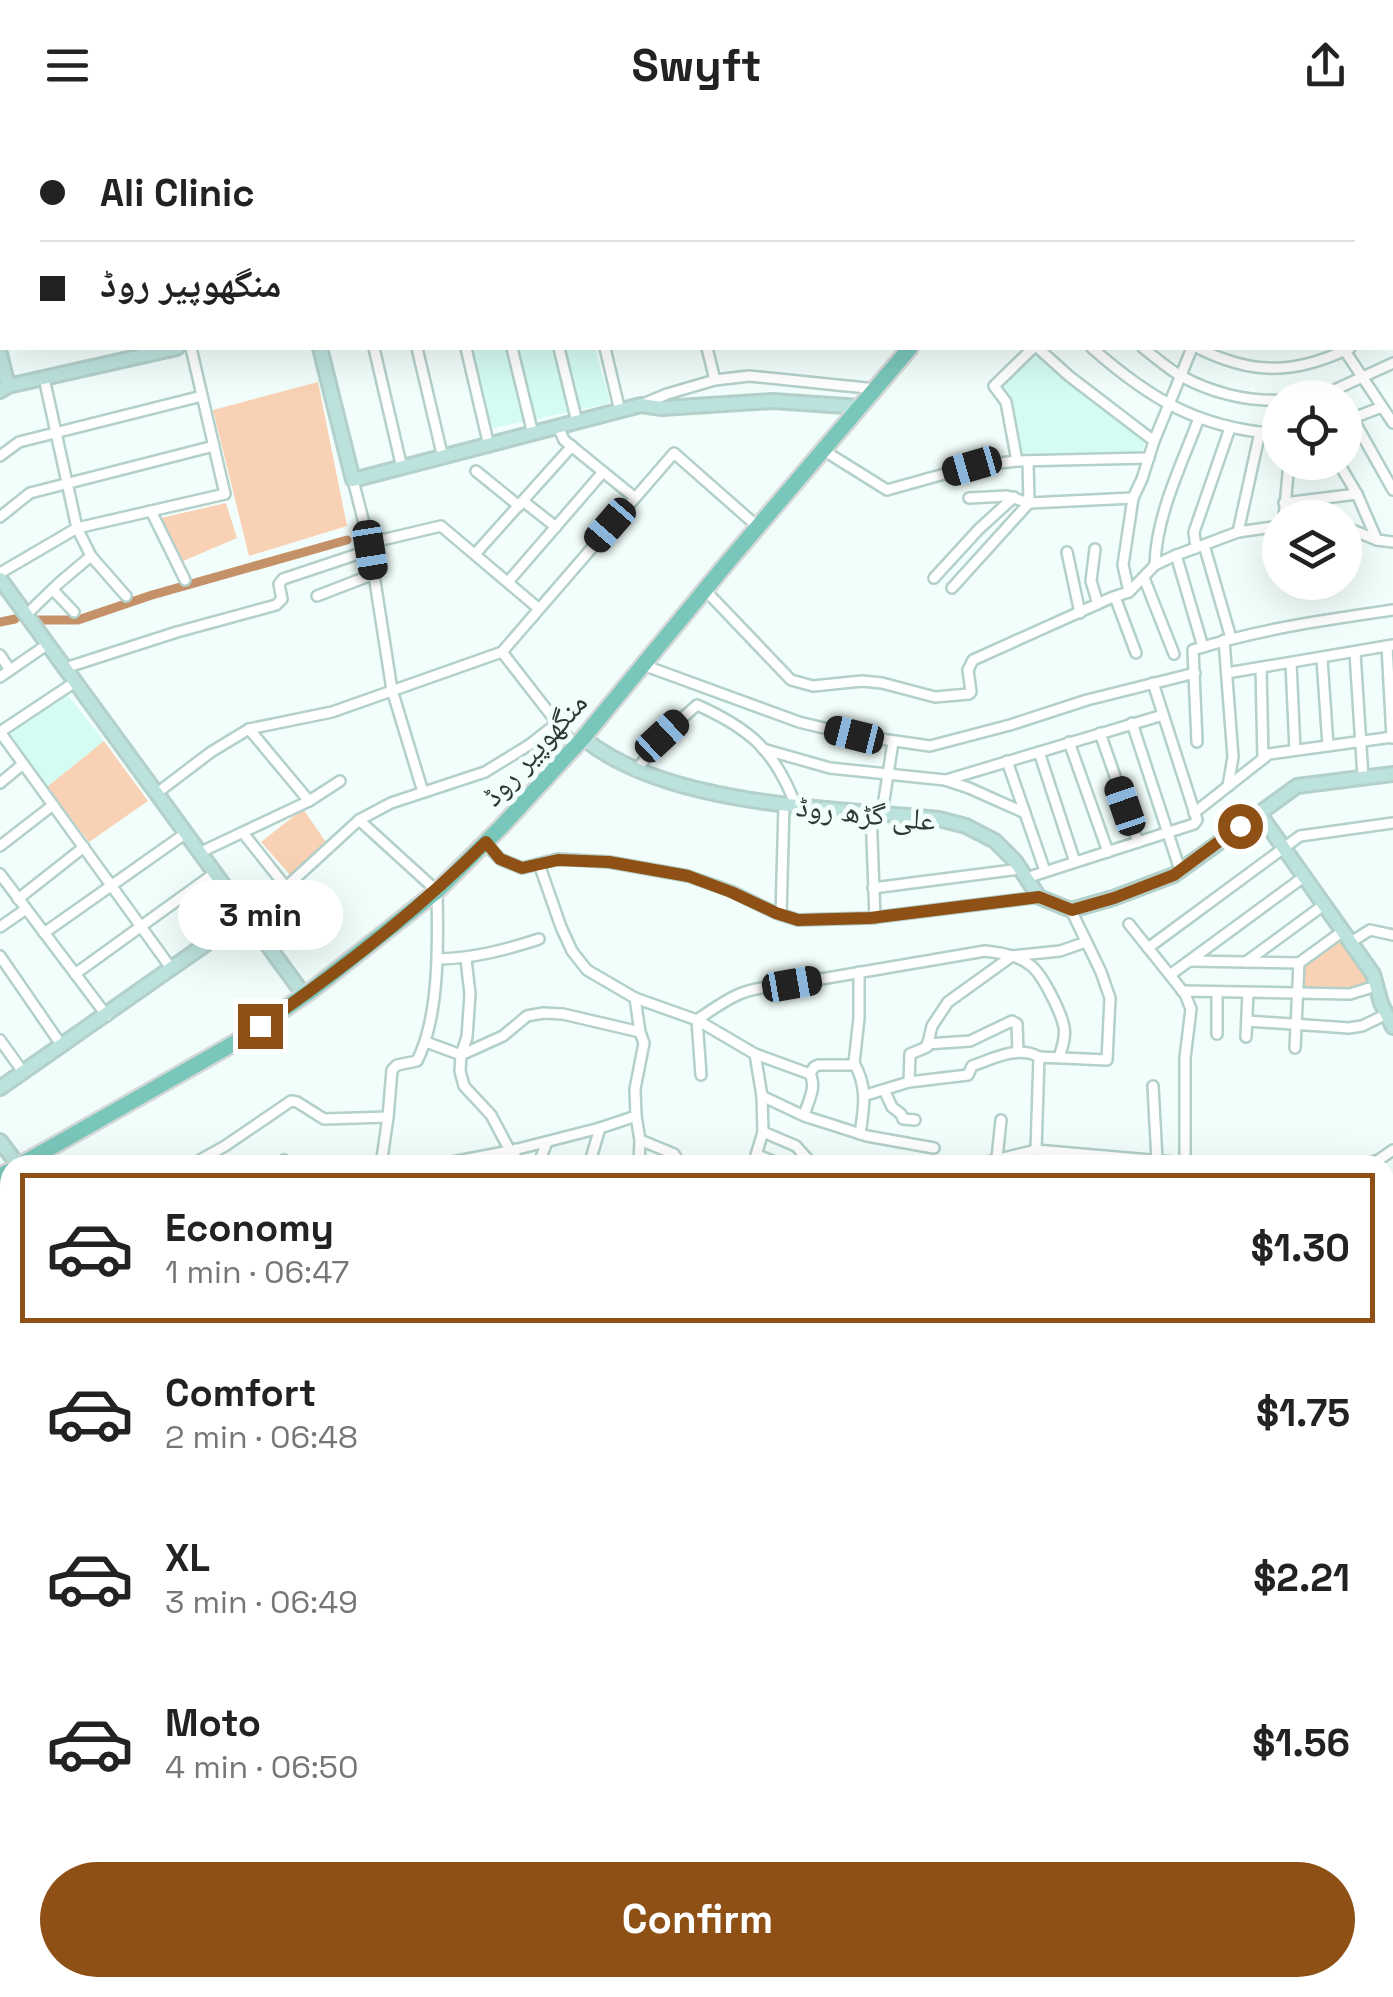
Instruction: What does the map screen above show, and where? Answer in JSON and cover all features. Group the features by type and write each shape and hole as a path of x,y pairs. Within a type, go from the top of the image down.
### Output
{"main road":[{"name":"منگھوپیر روڈ","path":"41,1155 238,1041 437,891 579,742 908,350"}],"street":[{"path":"0,354 4,389 127,353 157,350"},
{"path":"190,350 225,494 77,528 0,576 304,995"},
{"path":"320,350 370,546 392,690 423,792"},
{"path":"374,350 402,468"},
{"path":"417,350 443,458"},
{"path":"466,350 489,446"},
{"path":"512,350 533,434"},
{"path":"559,350 577,422"},
{"path":"605,350 620,411"},
{"path":"708,350 715,380"},
{"path":"1030,503 1006,402 994,386 1034,350"},
{"path":"1038,350 1154,441"},
{"path":"1094,350 1134,384 1168,406 1230,428 1260,432 1238,532"},
{"path":"1146,350 1181,376 1234,397 1262,399"},
{"path":"1129,592 1122,565 1132,498 1194,350"},
{"path":"1200,350 1251,366 1282,369 1316,363 1342,350"},
{"path":"1347,350 1393,424"},
{"path":"1359,380 1393,363"},
{"path":"353,480 620,411 715,380 749,376 876,388"},
{"path":"44,378 77,528 92,556 126,596"},
{"path":"0,456 19,442 202,396"},
{"path":"641,405 662,408 773,400 860,407"},
{"path":"1362,415 1382,407"},
{"path":"1155,565 1169,500 1199,418"},
{"path":"558,427 564,440 634,497"},
{"path":"1228,786 1232,757 1227,639 1194,532 1230,428"},
{"path":"1362,441 1393,490"},
{"path":"0,517 30,492 214,446"},
{"path":"475,554 572,446"},
{"path":"823,450 886,490 972,466 1149,458"},
{"path":"157,794 211,752 249,729 332,712 502,652 674,453 758,527"},
{"path":"476,472 556,527"},
{"path":"508,582 603,472"},
{"path":"1349,480 1377,540"},
{"path":"1308,500 1357,494"},
{"path":"969,498 996,495 1030,503 1132,498"},
{"path":"934,578 1014,497"},
{"path":"952,588 1030,503"},
{"path":"151,511 185,580"},
{"path":"65,668 276,605 282,599 279,584 283,579 370,546 441,526 538,608"},
{"path":"705,590 790,680 813,686 882,683 935,697 969,694 968,670 973,660 1129,592 1155,565 1238,532 1262,529"},
{"path":"1362,534 1393,542"},
{"path":"1095,550 1091,582 1098,604"},
{"path":"1068,552 1080,613"},
{"path":"26,614 92,556"},
{"path":"1176,556 1203,647"},
{"path":"316,596 374,574"},
{"path":"1144,578 1174,654"},
{"path":"52,590 74,612"},
{"path":"1115,597 1136,654"},
{"path":"1198,742 1194,650 1227,639 1393,610"},
{"path":"0,677 48,644"},
{"path":"1194,813 1269,754 1392,738 1390,646 1227,673"},
{"path":"502,652 556,724 579,742"},
{"path":"1355,653 1363,778"},
{"path":"0,655 10,670"},
{"path":"1322,659 1328,746"},
{"path":"1291,664 1295,750"},
{"path":"643,666 799,722 930,746 1195,673"},
{"path":"1262,668 1263,759"},
{"path":"75,682 0,732 171,968"},
{"path":"873,888 1045,872 1194,824 1197,820 1153,683"},
{"path":"636,771 662,736 697,705 703,686"},
{"path":"697,705 742,730 784,776 790,805 782,915"},
{"path":"945,780 1163,715"},
{"path":"1132,723 1180,870"},
{"path":"0,1088 286,887 359,820 391,804 485,772 556,724"},
{"path":"249,729 309,801"},
{"path":"1100,733 1138,842"},
{"name":"علی گڑھ روڈ","path":"579,742 636,771 697,789 790,805 939,819 966,826 995,842 1039,897"},
{"path":"874,918 877,812 893,742"},
{"path":"1068,742 1108,852"},
{"path":"763,749 830,768 945,780 1025,813"},
{"path":"1038,752 1076,862"},
{"path":"1007,761 1045,872"},
{"path":"0,784 23,764"},
{"path":"486,842 500,859 522,868 558,860 609,862 688,876 798,920 874,918 1039,897 1072,910 1174,875 1298,786 1393,774"},
{"path":"201,852 309,801 340,782"},
{"path":"0,846 53,805"},
{"path":"1247,1021 1349,1028 1390,1021 1373,974 1259,812"},
{"path":"359,820 437,891 439,959 426,1042 417,1062 396,1065 392,1070 382,1155"},
{"path":"1148,948 1300,836 1393,823"},
{"path":"243,832 286,887"},
{"path":"44,933 186,833"},
{"path":"18,899 84,847"},
{"path":"539,864 561,928 580,962 596,977 635,998 698,1020 755,1054 810,1074 814,1082 804,1115"},
{"path":"74,974 215,873"},
{"path":"0,874 106,1016"},
{"path":"1170,976 1305,876"},
{"path":"1246,962 1325,904"},
{"path":"0,927 26,908"},
{"path":"972,1066 1018,1052 1107,1060 1110,998 1072,910"},
{"path":"1129,924 1182,991 1191,1009 1185,1058 1185,1155"},
{"path":"1190,960 1299,963 1347,937 1370,930 1393,935"},
{"path":"439,959 496,953 538,939"},
{"path":"908,1082 910,1052 925,1048 932,1026 948,1002 1012,956 1060,951 1086,942"},
{"path":"698,1020 750,989 986,951 1012,956 1033,966 1064,1027 1059,1058"},
{"path":"0,956 62,1046"},
{"path":"466,958 470,994 460,1072 464,1086 491,1115 513,1155"},
{"path":"1295,1048 1299,963"},
{"path":"859,972 854,1063 866,1095 860,1134"},
{"path":"1182,991 1350,994 1376,986"},
{"path":"1217,1034 1218,992"},
{"path":"1246,1038 1248,993"},
{"path":"635,998 644,1043 635,1089 639,1155"},
{"path":"426,1042 461,1055 503,1036 527,1016 543,1013 640,1032"},
{"path":"698,1020 701,1075"},
{"path":"927,1044 966,1042 1015,1022 1018,1052"},
{"path":"0,1040 23,1072"},
{"path":"866,1095 908,1082 968,1075 972,1066 966,1042"},
{"path":"755,1054 763,1132 756,1155"},
{"path":"1036,1150 1039,1056"},
{"path":"810,1074 818,1065 854,1063"},
{"path":"1153,1086 1157,1155"},
{"path":"884,1090 903,1119 915,1120"},
{"path":"762,1096 860,1134 934,1148"},
{"path":"209,1155 291,1101 324,1119 388,1118"},
{"path":"487,1155 636,1116"},
{"path":"998,1155 1001,1120"},
{"path":"591,1155 600,1128"},
{"path":"763,1132 796,1146 803,1155"},
{"path":"640,1140 675,1155"},
{"path":"541,1155 546,1142"},
{"path":"1012,1155 1036,1150 1096,1155"}],"shaded area":[{"path":"469,350 596,350 610,403 489,429"},
{"path":"1034,351 1145,441 1141,456 1020,456 999,386"},
{"path":"318,382 347,526 249,556 213,410"},
{"path":"226,503 237,538 176,564 152,520"},
{"path":"66,693 104,741 47,787 7,731"},
{"path":"104,741 148,801 89,842 47,787"},
{"path":"303,809 326,842 292,877 261,842"},
{"path":"1343,931 1376,986 1350,994 1297,994 1299,963"}],"waterway":[{"path":"39,620 78,620 347,540"},
{"path":"0,622 15,619"}],"route":[{"path":"260,1026 437,891 486,842 500,859 522,868 558,860 609,862 688,876 798,920 870,918 1039,897 1072,910 1174,875 1240,826"}]}
